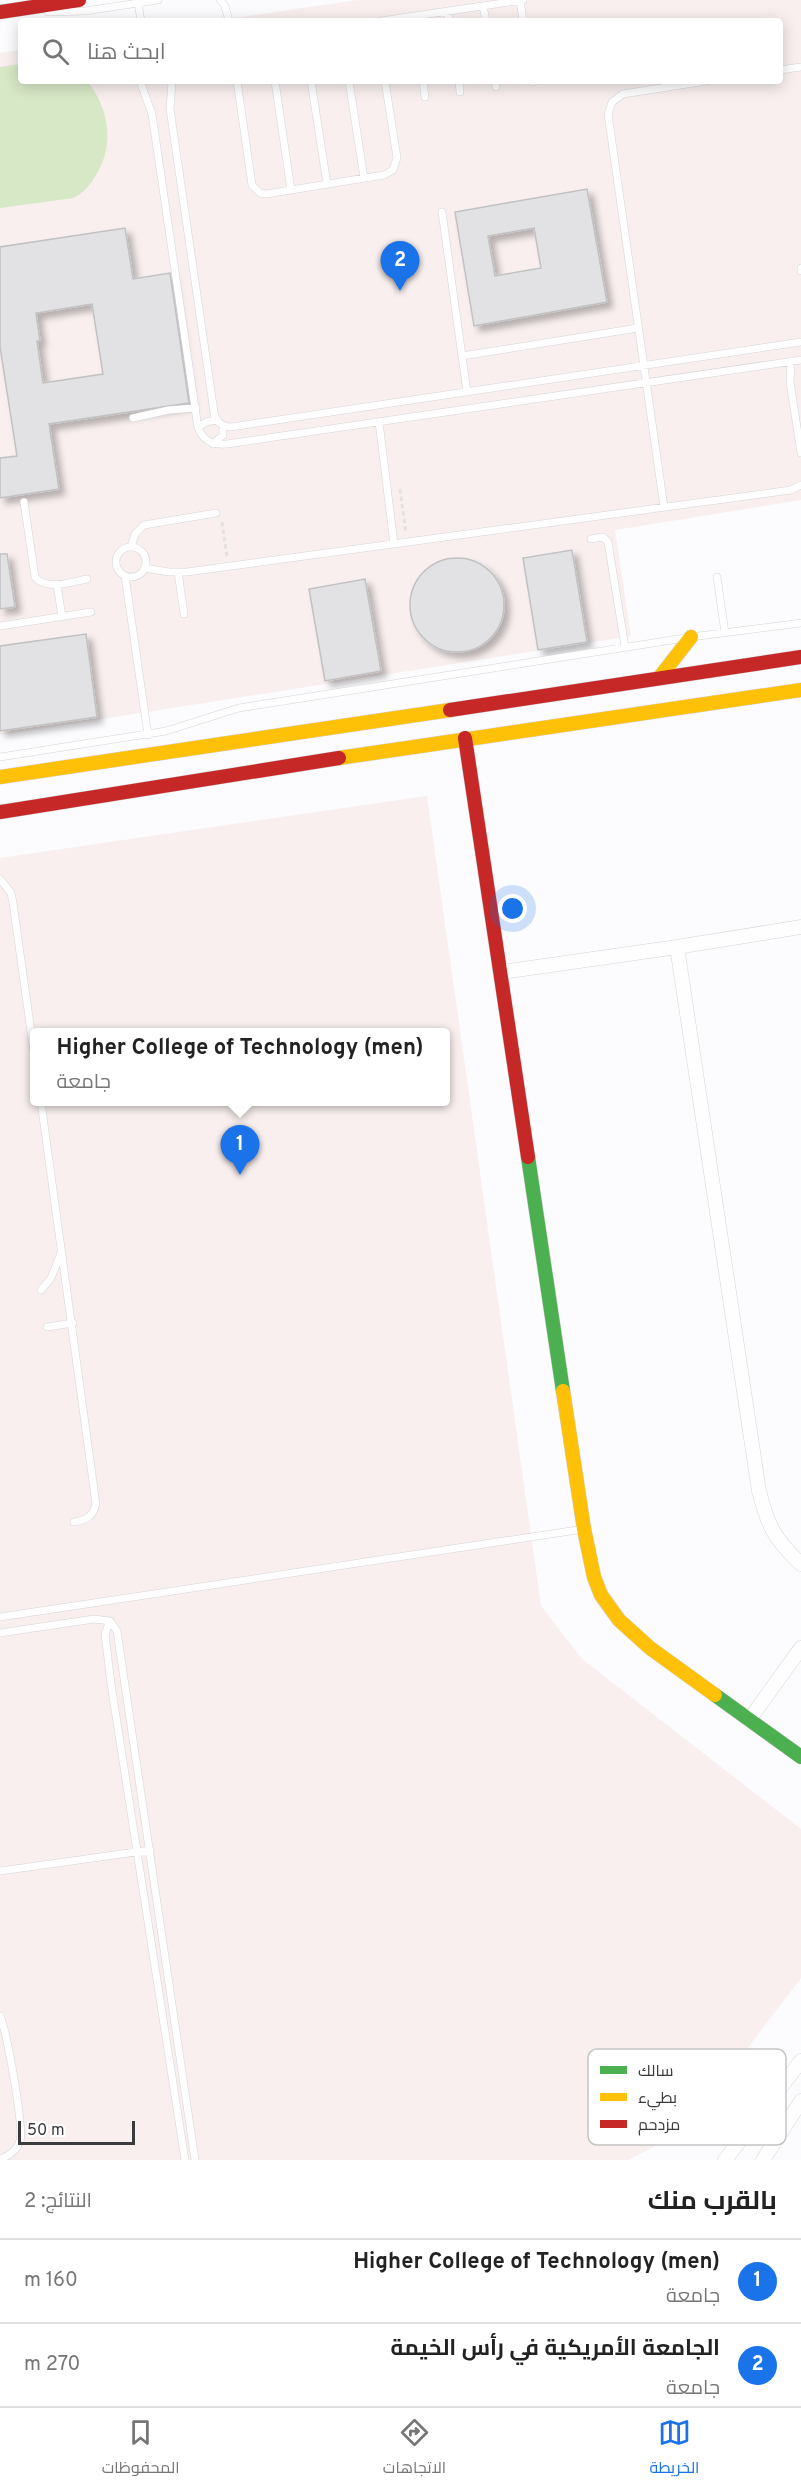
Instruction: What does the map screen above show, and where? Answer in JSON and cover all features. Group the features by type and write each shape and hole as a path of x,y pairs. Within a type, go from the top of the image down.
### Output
{"main road":[{"path":"0,12 79,0"},
{"path":"659,678 691,637"},
{"path":"0,777 801,657"},
{"path":"0,812 465,738 801,690"},
{"path":"465,738 584,1528 594,1577 601,1595 619,1620 650,1648 801,1758"}],"street":[{"path":"502,972 801,927"},
{"path":"677,947 759,1491 766,1520 780,1545 801,1564"},
{"path":"749,1720 801,1648"},
{"path":"786,2081 801,2061"},
{"path":"786,2124 801,2101"},
{"path":"725,2160 737,2145"},
{"path":"763,2160 773,2145"}],"lane":[{"path":"22,9 69,13 158,0"},
{"path":"220,0 225,6 228,18"},
{"path":"417,18 522,0 523,18"},
{"path":"138,3 140,18"},
{"path":"483,6 485,18"},
{"path":"448,11 449,18"},
{"path":"783,70 801,67"},
{"path":"141,84 152,114 198,428 204,438 213,444 234,443 801,360"},
{"path":"172,84 170,109 216,420 223,425 231,427 801,342"},
{"path":"237,84 252,185 260,193 266,194 389,173 397,162 385,84"},
{"path":"275,84 291,190"},
{"path":"311,84 327,184"},
{"path":"349,84 364,178"},
{"path":"423,84 425,97"},
{"path":"459,84 460,92"},
{"path":"664,507 608,120 612,102 623,94 687,84"},
{"path":"442,212 467,392"},
{"path":"462,356 638,328"},
{"path":"791,362 790,382 801,453"},
{"path":"133,418 169,410 196,408"},
{"path":"198,428 206,422 216,420"},
{"path":"379,422 394,544"},
{"path":"213,444 223,435 223,425"},
{"path":"145,568 178,572 228,567 790,490 801,485"},
{"path":"24,502 35,577 42,583 57,584 87,579"},
{"path":"131,547 135,534 144,525 216,513"},
{"path":"591,539 603,537 608,542 625,647"},
{"path":"131,547 141,551 146,562 145,568 137,576 125,576 120,573 116,562 120,552 131,547"},
{"path":"178,572 184,614"},
{"path":"125,576 148,735"},
{"path":"717,577 725,633"},
{"path":"57,584 62,617"},
{"path":"0,626 91,612"},
{"path":"0,757 148,735 239,708 691,637 801,623"},
{"path":"0,879 11,893 30,1028"},
{"path":"42,1106 96,1504 95,1510 86,1520 74,1522"},
{"path":"41,1290 59,1263 62,1248"},
{"path":"47,1327 73,1323"},
{"path":"0,1617 584,1528"},
{"path":"0,1633 94,1619 110,1622"},
{"path":"110,1622 119,1639 195,2160"},
{"path":"110,1622 105,1634 106,1645 185,2160"},
{"path":"0,1871 150,1850"},
{"path":"0,2016 6,2032 21,2133 13,2152 0,2159"}],"path":[{"path":"400,488 406,534"},
{"path":"216,513 221,513 228,567"}],"shaded area":[{"path":"357,0 801,0 801,500 615,530 631,636 0,735 0,53 18,50 18,84 783,84 783,18 234,18"},
{"path":"427,796 541,1606 582,1659 801,1829 801,1978 747,2049 588,2049 588,2145 657,2145 628,2160 0,2160 0,858"}],"green space":[{"path":"18,64 18,84 89,84 95,93 105,115 106,152 94,179 77,196 0,208 0,67"}],"building":[{"path":"587,189 607,302 474,326 455,212","holes":["534,228 541,268 495,276 488,236"]},
{"path":"125,228 133,279 170,273 189,403 49,424 59,489 0,498 0,458 17,456 0,347 0,247","holes":["92,304 103,374 43,383 36,313"]},
{"path":"572,550 587,642 538,650 523,558"},
{"path":"0,554 7,554 15,607 0,609"},
{"path":"457,558 475,562 490,572 500,587 504,605 500,623 490,638 475,648 457,652 439,648 424,638 414,623 410,605 414,587 424,572 439,562"},
{"path":"365,579 381,671 325,681 309,589"},
{"path":"86,634 97,717 0,731 0,646"}],"traffic: fast":[{"path":"528,1157 563,1391"},
{"path":"715,1695 801,1757"}],"traffic: slow":[{"path":"659,678 691,637"},
{"path":"339,758 801,690"},
{"path":"0,777 450,710"},
{"path":"563,1391 584,1529 594,1577 601,1595 619,1620 650,1648 715,1695"}],"traffic: jam":[{"path":"0,12 79,0"},
{"path":"450,710 801,657"},
{"path":"465,738 528,1157"},
{"path":"0,812 339,758"}],"place":[{"name":"الجامعة الأمريكية في رأس الخيمة","path":"400,291"},
{"name":"Higher College of Technology (men)","path":"240,1175"}]}
